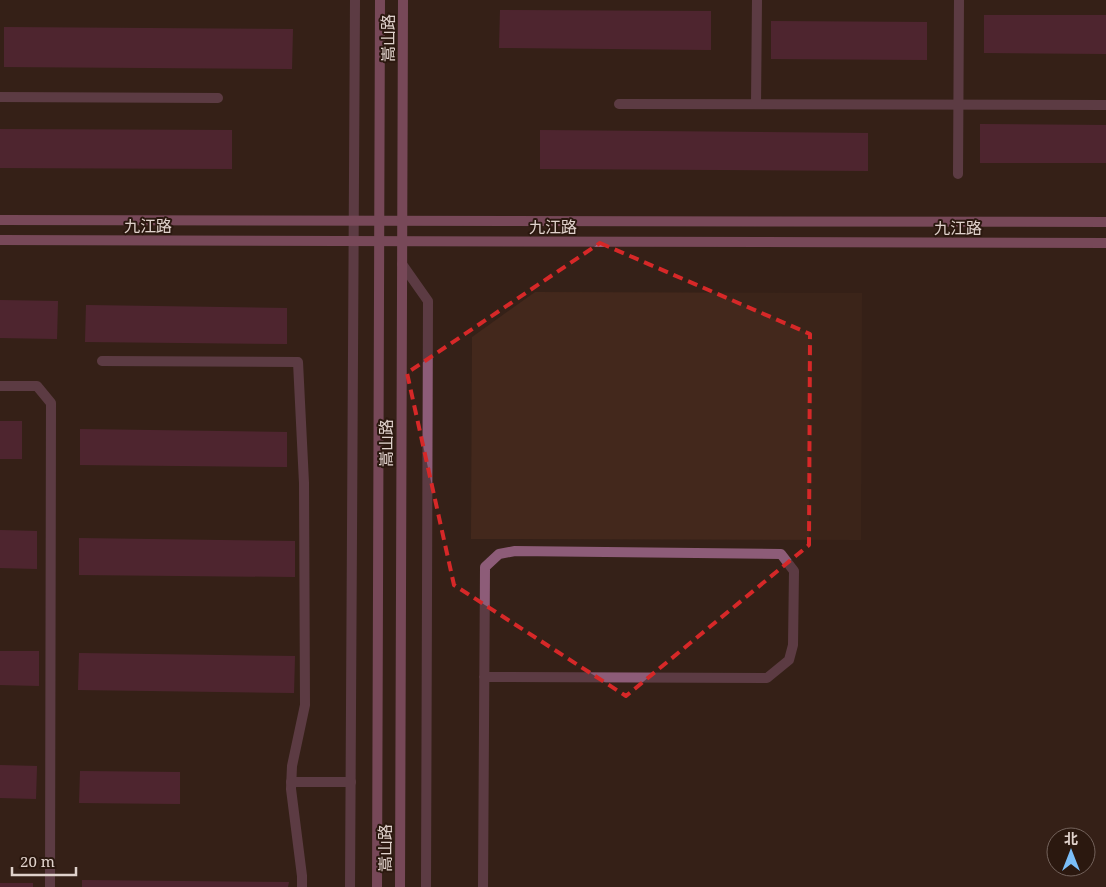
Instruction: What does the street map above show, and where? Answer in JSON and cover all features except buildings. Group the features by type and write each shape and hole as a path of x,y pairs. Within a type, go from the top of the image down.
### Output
{"street":[{"path":"350,887 355,0"},
{"name":"嵩山路","path":"377,887 380,0"},
{"name":"嵩山路","path":"400,887 403,0"},
{"path":"756,104 757,0"},
{"path":"958,174 959,0"},
{"path":"0,97 218,98"},
{"path":"619,104 1106,105"},
{"name":"九江路","path":"0,220 1106,222"},
{"name":"九江路","path":"0,240 1106,243"},
{"path":"402,264 428,301 426,887"},
{"path":"102,361 298,362 304,483 305,705 292,766 290,789 302,887"},
{"path":"0,386 37,386 51,403 50,887"},
{"path":"484,677 767,678 789,660 793,646 794,571 781,554 514,551 499,554 485,567 484,677 484,887"},
{"path":"291,782 351,782"}],"highlighted area":[{"path":"600,243 810,334 809,545 626,696 454,585 407,373"}],"shaded area":[{"path":"535,292 862,293 861,540 471,539 472,337"}]}
